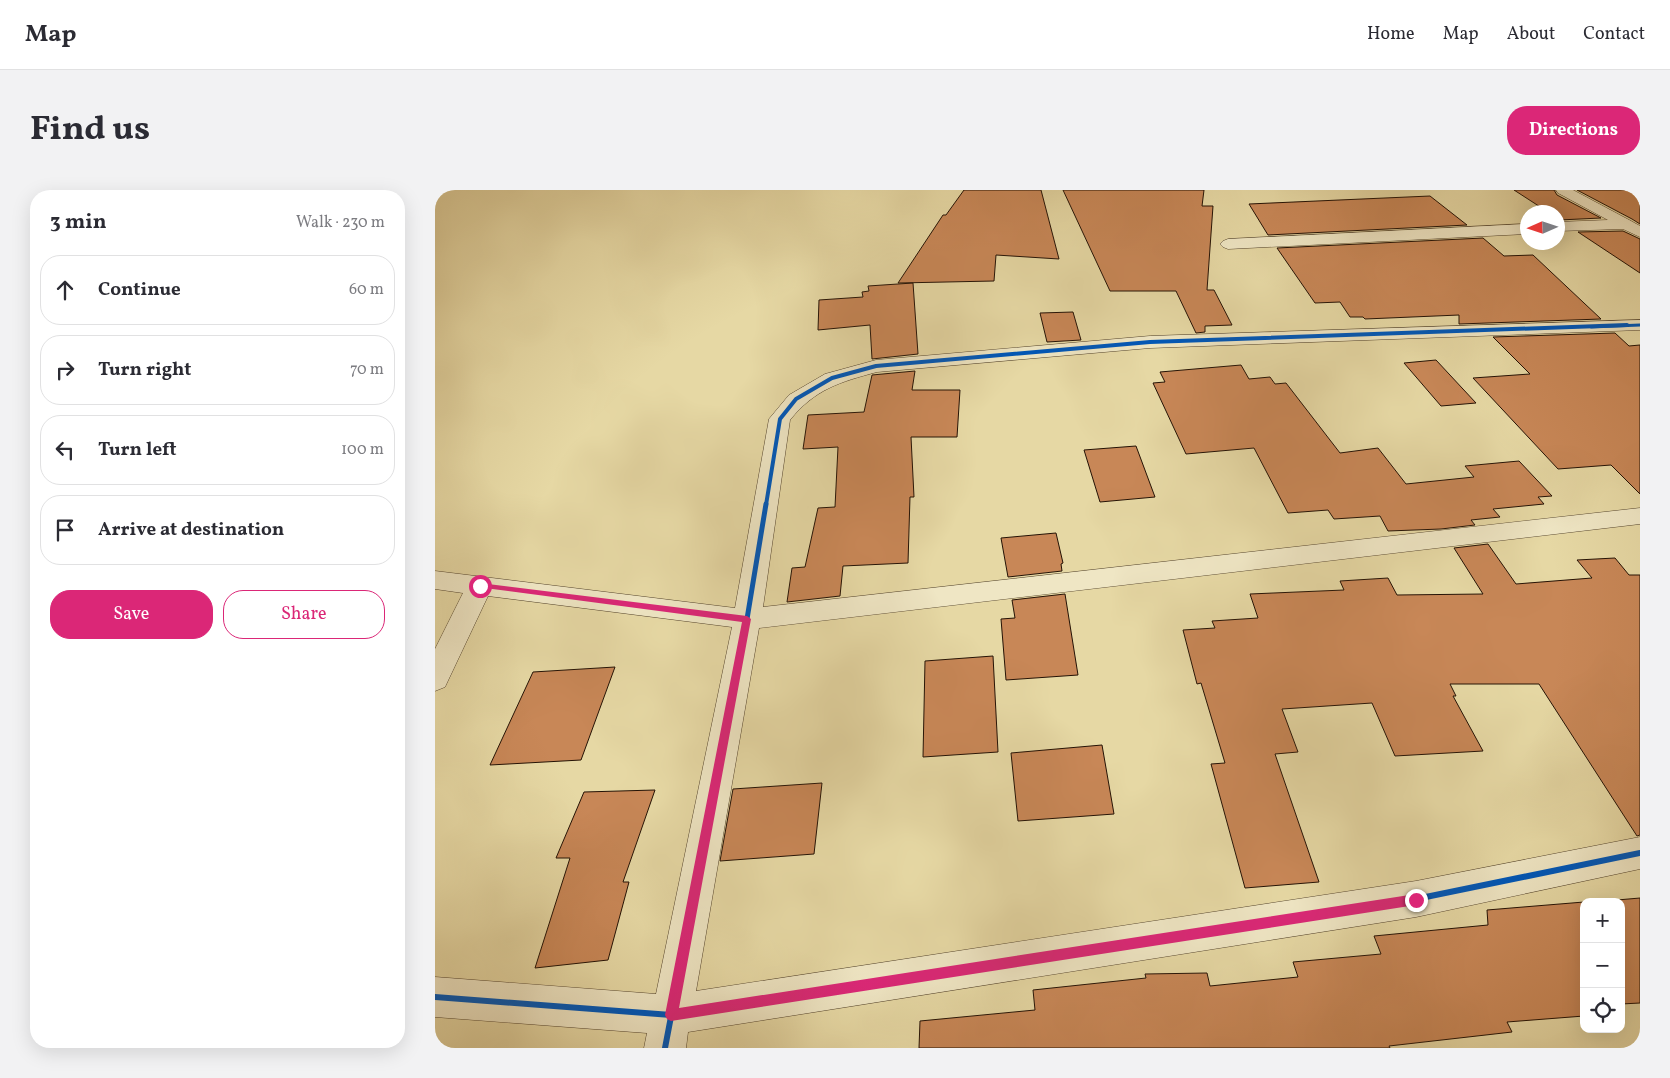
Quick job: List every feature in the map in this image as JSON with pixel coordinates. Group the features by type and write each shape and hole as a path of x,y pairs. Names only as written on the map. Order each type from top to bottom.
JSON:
{"street":[{"path":"1563,190 1640,232"},
{"path":"1565,227 1626,224"},
{"path":"1228,244 1520,229"},
{"path":"668,1032 747,619 780,419 796,399 833,378 876,366 1150,342 1640,325"},
{"path":"435,580 747,619 1640,516"},
{"path":"435,679 480,586"},
{"path":"435,997 668,1032 1416,900 1640,853"}],"building":[{"path":"964,190 1041,190 1059,259 996,255 994,281 898,283 943,215 946,215"},
{"path":"1063,190 1204,190 1202,206 1213,206 1207,290 1214,290 1232,325 1205,326 1205,332 1196,333 1176,291 1110,291"},
{"path":"1514,190 1554,190 1557,195 1601,218 1565,220 1565,205 1537,205"},
{"path":"1577,190 1640,190 1640,224 1632,219"},
{"path":"1430,196 1467,225 1268,235 1249,204"},
{"path":"1623,231 1640,239 1640,273 1578,232"},
{"path":"1483,238 1504,256 1533,255 1601,319 1459,324 1459,315 1365,319 1363,317 1350,317 1340,302 1315,303 1277,248"},
{"path":"913,283 918,354 872,359 870,325 818,330 819,300 863,297 862,292 869,291 868,286"},
{"path":"1073,312 1081,340 1047,342 1040,313"},
{"path":"1615,333 1629,346 1640,345 1640,494 1611,465 1558,469 1473,378 1530,374 1493,337"},
{"path":"1436,360 1476,403 1441,406 1404,363"},
{"path":"1241,365 1249,379 1270,377 1275,384 1286,383 1340,453 1378,448 1406,484 1474,477 1465,466 1519,461 1552,496 1538,497 1544,504 1493,509 1500,517 1471,520 1475,525 1441,529 1388,531 1380,516 1334,519 1328,510 1288,513 1254,448 1186,454 1153,383 1165,382 1160,372"},
{"path":"915,371 912,390 960,390 957,437 911,437 914,497 910,497 908,563 843,566 840,596 787,602 792,568 805,567 818,508 835,507 838,447 803,449 808,415 864,412 872,375"},
{"path":"1136,446 1155,497 1100,502 1084,450"},
{"path":"1056,533 1063,563 1061,564 1062,571 1008,577 1001,538"},
{"path":"1488,544 1516,584 1592,578 1577,560 1615,558 1629,575 1640,575 1640,835 1637,836 1539,684 1450,684 1456,696 1453,696 1483,751 1395,756 1372,703 1282,709 1298,752 1275,754 1319,882 1245,888 1211,764 1225,763 1201,683 1197,684 1183,630 1215,628 1212,621 1258,618 1250,594 1344,590 1340,581 1388,578 1397,595 1483,594 1454,548"},
{"path":"1065,594 1078,675 1006,680 1001,619 1015,618 1012,600"},
{"path":"993,656 998,752 923,757 925,661"},
{"path":"615,667 581,760 490,765 533,672"},
{"path":"1102,745 1114,814 1018,821 1011,753"},
{"path":"822,783 814,854 720,861 733,789"},
{"path":"655,790 623,882 629,882 608,960 535,968 570,858 556,858 584,792"},
{"path":"1640,898 1640,1003 1625,1004 1625,899"},
{"path":"1580,902 1580,1016 1507,1022 1512,1032 1389,1046 1390,1048 919,1048 920,1021 1035,1010 1033,990 1146,978 1145,974 1207,973 1210,986 1298,977 1293,962 1381,954 1374,936 1488,925 1487,910"}],"cycle path":[{"path":"665,1048 747,619 780,419 796,399 832,378 876,366 1150,342 1640,325"},
{"path":"435,997 671,1015 1416,899 1640,853"}],"route":[{"path":"480,586 747,619 671,1015 1416,900"}]}
